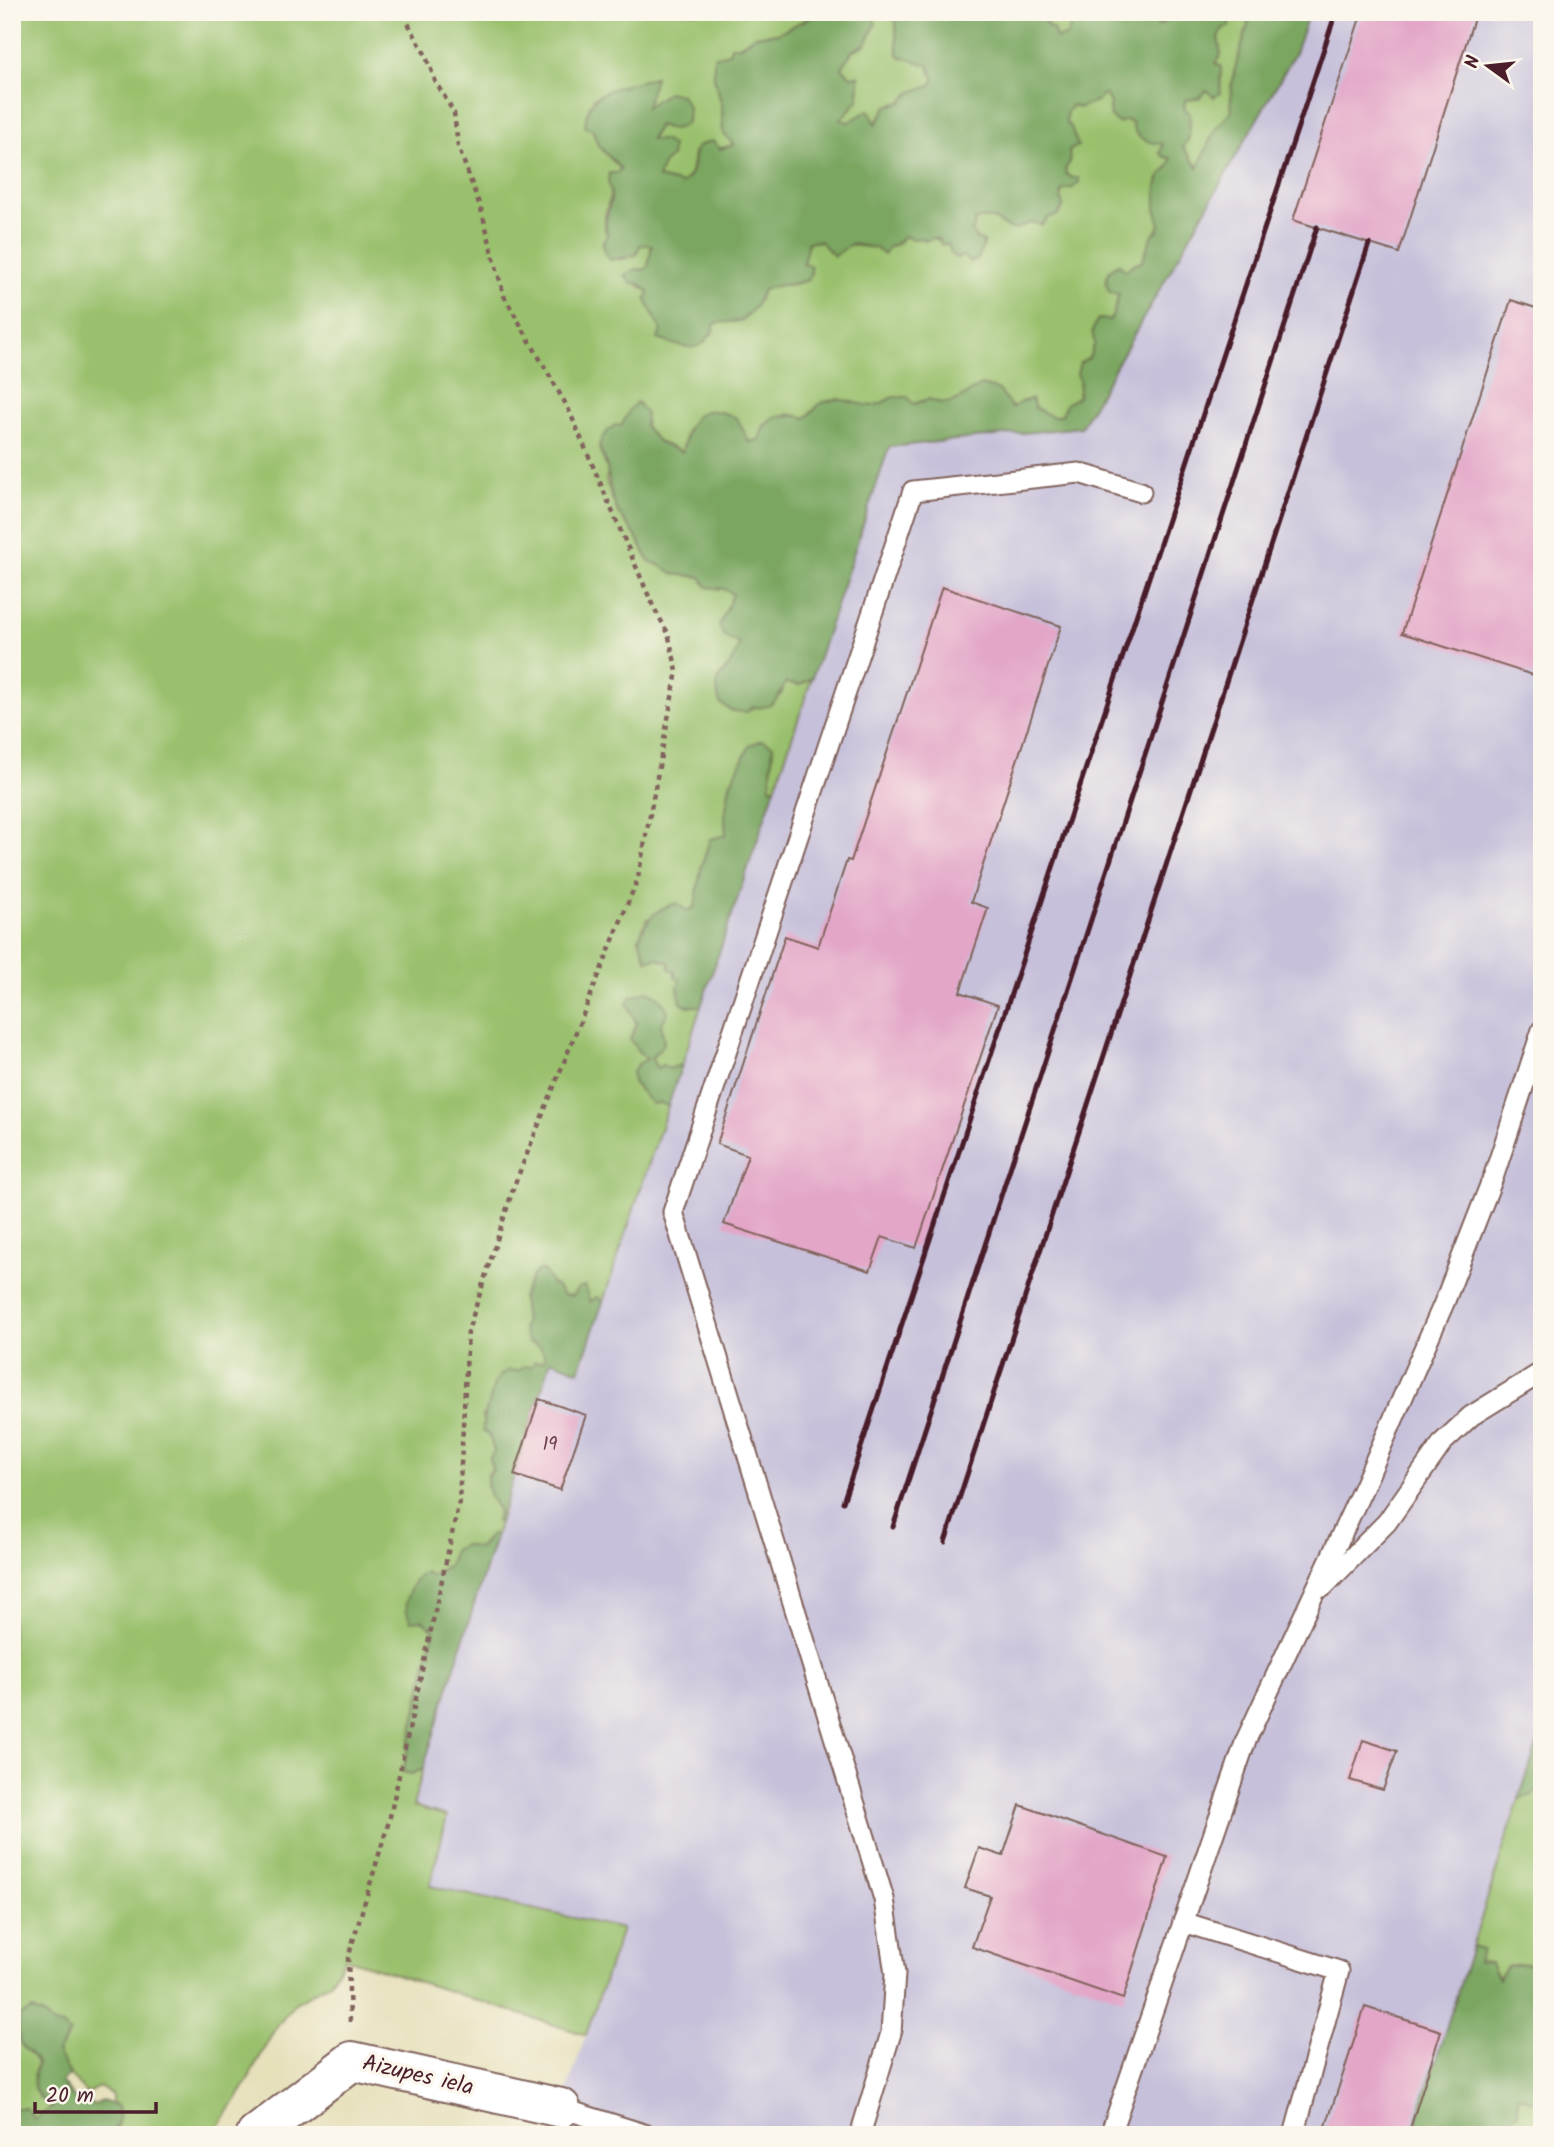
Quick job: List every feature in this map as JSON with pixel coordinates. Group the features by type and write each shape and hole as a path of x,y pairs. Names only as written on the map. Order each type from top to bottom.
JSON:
{"street":[{"name":"Aizupes iela","path":"256,2135 352,2061 561,2108"}],"lane":[{"path":"860,2135 891,2033 895,1974 884,1899 673,1212 913,491 1079,473 1141,492"},
{"path":"1110,2135 1246,1741 1364,1486 1444,1303 1494,1175 1542,1030"},
{"path":"1312,1597 1387,1521 1443,1442 1471,1416 1542,1372"},
{"path":"1184,1922 1339,1971 1294,2135"},
{"path":"561,2108 647,2135"}],"path":[{"path":"352,2061 348,1958 389,1821 460,1502 468,1331 514,1186 638,878 677,670 668,634 653,606 568,408 504,296 481,209 458,146 454,113 435,80 408,23 406,12"}],"shaded area":[{"path":"1309,12 1542,12 1542,1730 1412,2135 552,2135 622,1929 429,1886 447,1817 412,1806 551,1360 579,1371 889,447 1081,427 1295,53"}],"green space":[{"path":"12,12 822,12 778,33 754,36 729,53 714,77 722,105 723,133 735,145 694,153 691,174 682,184 658,178 663,164 671,157 650,141 659,125 645,107 654,77 610,90 594,98 587,114 598,145 621,169 616,173 605,216 605,230 620,260 636,255 640,245 652,244 648,267 625,275 649,292 646,300 661,330 712,334 715,323 755,307 762,290 774,284 795,285 808,242 888,247 904,236 933,238 963,256 977,253 983,246 984,242 976,239 972,231 975,220 995,220 1013,229 1032,223 1042,225 1049,217 1058,214 1062,207 1062,189 1072,188 1072,178 1066,174 1065,169 1072,136 1066,123 1067,112 1072,105 1080,108 1105,94 1123,118 1159,139 1169,150 1172,160 1161,175 1158,186 1160,223 1157,233 1141,263 1135,263 1125,271 1113,315 1093,348 1080,381 1078,397 1066,404 1062,415 1053,417 1034,408 1031,399 1012,408 999,390 981,385 962,397 944,403 929,399 913,404 893,397 870,406 838,399 821,403 806,418 789,414 764,425 759,440 748,442 687,429 682,452 657,440 645,426 621,427 599,448 608,472 606,481 618,513 634,533 649,561 674,574 701,577 707,587 724,589 733,594 740,644 731,664 718,678 753,707 781,695 785,682 800,685 812,678 775,788 770,787 773,746 738,770 730,784 725,815 726,835 699,889 695,907 647,919 639,938 647,960 658,958 670,963 680,980 687,1006 701,1006 682,1065 668,1069 657,1069 651,1058 664,1044 661,1025 637,1024 647,1059 633,1082 643,1093 668,1106 603,1302 597,1297 591,1303 578,1288 572,1296 562,1295 545,1272 522,1298 525,1320 544,1352 545,1360 526,1366 493,1386 490,1403 482,1417 493,1447 494,1462 487,1481 493,1503 499,1511 496,1521 499,1523 496,1534 489,1536 479,1548 465,1545 450,1564 432,1576 422,1620 434,1629 403,1771 411,1774 423,1769 413,1806 447,1816 430,1886 622,1929 586,2035 345,1958 329,1983 294,2004 273,2032 243,2089 213,2135 109,2135 117,2128 118,2106 112,2102 112,2095 99,2087 87,2094 69,2074 59,2058 53,2028 44,2015 23,2046 30,2051 37,2063 34,2089 52,2108 34,2119 14,2108 12,2104"},
{"path":"822,12 869,12 876,23 866,44 852,51 842,68 852,77 859,75 858,100 840,120 849,122 869,110 876,124 887,106 902,102 911,92 930,86 935,80 928,65 899,56 896,21 886,12 1050,12 1051,15 1044,20 1047,26 1053,29 1056,38 1067,36 1072,20 1069,12 1137,12 1127,23 1142,27 1151,13 1158,26 1165,22 1170,12 1227,12 1230,26 1222,29 1218,38 1221,55 1215,63 1221,67 1220,93 1214,97 1206,90 1199,98 1185,100 1184,108 1190,114 1189,138 1183,147 1198,168 1214,131 1232,111 1234,73 1251,12 1309,12 1295,53 1081,427 889,447 812,678 800,685 785,683 770,705 753,707 747,712 732,711 720,703 717,686 740,644 724,636 719,626 733,594 724,589 707,587 701,577 674,574 649,561 617,510 610,489 607,465 600,449 601,439 615,425 621,426 637,402 646,414 645,426 653,437 682,452 692,421 697,415 709,411 722,412 737,418 749,442 759,440 766,425 776,417 789,415 806,418 821,403 838,399 870,406 893,397 908,397 913,404 929,399 944,403 962,397 981,385 999,390 1012,408 1031,399 1035,408 1053,417 1062,415 1066,404 1078,397 1080,381 1077,374 1080,363 1089,358 1095,344 1094,325 1098,319 1110,320 1113,315 1119,294 1110,293 1107,276 1119,264 1125,271 1135,263 1141,263 1152,236 1158,231 1160,223 1156,207 1157,187 1171,161 1171,158 1160,153 1163,144 1143,139 1135,132 1132,122 1126,120 1118,123 1110,116 1110,103 1105,94 1080,108 1072,105 1067,112 1066,123 1071,127 1078,146 1069,150 1070,162 1065,169 1066,174 1072,178 1079,178 1079,183 1062,190 1063,207 1058,215 1049,217 1042,225 1032,223 1013,229 995,220 975,220 972,231 976,239 984,242 978,259 970,262 963,256 957,258 952,255 948,244 942,245 938,239 933,238 925,241 923,238 904,236 896,244 889,246 884,255 876,248 851,244 834,256 820,241 808,242 803,264 811,266 808,280 763,290 755,307 742,321 715,323 711,334 700,345 685,347 658,339 661,330 646,300 649,292 640,284 631,283 625,275 648,267 652,245 640,245 636,255 610,260 604,251 603,241 608,235 606,220 611,200 609,173 616,173 621,169 598,145 593,130 585,127 589,107 604,92 655,77 646,107 668,92 681,95 688,107 687,122 674,129 659,125 650,140 664,140 672,146 671,157 663,164 658,178 682,184 690,175 694,154 699,146 713,141 720,149 734,145 723,133 722,105 714,77 714,57 729,53 731,46 741,46 754,36 778,33"},
{"path":"869,12 886,12 896,21 899,56 928,65 935,80 930,86 911,92 902,102 887,106 875,124 839,121 858,100 859,75 852,77 842,68 852,51 866,44 876,23"},
{"path":"1050,12 1069,12 1072,20 1067,36 1055,38 1044,20 1051,16"},
{"path":"1137,12 1170,12 1157,26 1126,23"},
{"path":"1227,12 1251,12 1232,84 1232,111 1214,131 1198,168 1183,147 1189,138 1190,114 1184,108 1185,100 1199,98 1206,90 1220,93 1221,67 1215,63 1221,55 1218,38 1222,29 1230,26"},
{"path":"762,740 773,745 770,787 775,788 701,1006 687,1006 681,1003 678,989 680,980 675,977 675,972 669,969 670,963 658,958 647,960 639,938 649,920 663,908 677,903 687,911 695,907 701,868 710,839 726,835 725,815 730,784 750,745"},
{"path":"646,991 660,998 668,1012 661,1025 664,1044 651,1058 657,1068 663,1065 669,1069 682,1065 668,1106 661,1103 652,1104 633,1082 632,1073 638,1064 647,1059 630,1039 637,1024 627,1003 631,997"},
{"path":"539,1270 545,1272 552,1285 563,1295 572,1296 578,1288 585,1286 590,1302 597,1297 603,1302 579,1371 551,1360 499,1523 496,1521 499,1510 491,1498 487,1476 493,1470 489,1459 494,1451 489,1434 483,1431 483,1419 494,1384 499,1377 508,1370 517,1371 532,1366 535,1361 545,1360 542,1350 528,1342 523,1329 525,1320 522,1298 532,1276"},
{"path":"496,1534 423,1769 411,1774 403,1772 434,1630 422,1620 411,1621 407,1608 408,1594 419,1576 425,1572 432,1576 450,1564 453,1550 465,1545 479,1548 489,1536"},
{"path":"1542,1730 1542,1783 1532,1795 1519,1799"},
{"path":"1542,1783 1540,1934 1533,1945 1531,1963 1507,1966 1498,1979 1478,1963 1483,1950 1472,1947 1519,1799 1532,1795"},
{"path":"1542,1918 1542,2091 1538,2092 1533,2101 1518,2096 1518,2113 1509,2119 1500,2119 1497,2126 1506,2135 1412,2135 1472,1947 1483,1950 1478,1962 1491,1963 1499,1979 1507,1966 1531,1963 1533,1945 1540,1934"},
{"path":"32,2010 44,2015 53,2024 63,2026 70,2033 57,2053 70,2074 61,2082 74,2098 94,2105 102,2101 118,2106 118,2122 109,2135 12,2135 12,2104 14,2108 27,2108 34,2119 52,2108 40,2098 35,2089 37,2063 19,2039 19,2016"},
{"path":"1542,2091 1542,2135 1506,2135 1497,2127 1518,2096"}],"building":[{"path":"1362,12 1476,12 1399,253 1293,220"},
{"path":"1511,300 1542,310 1542,678 1402,633"},
{"path":"942,587 1061,626 971,902 988,908 960,992 998,1005 916,1248 882,1237 870,1271 724,1224 748,1155 717,1144 785,936 818,947 847,860 851,861"},
{"path":"539,1399 586,1415 560,1490 514,1475"},
{"path":"1363,1740 1397,1751 1383,1790 1350,1780"},
{"path":"1020,1805 1167,1857 1123,1999 972,1947 990,1896 965,1888 979,1848 1003,1856"},
{"path":"1365,2007 1441,2031 1408,2135 1323,2135"}],"railway":[{"path":"843,1502 1336,12"},
{"path":"893,1527 1317,227"},
{"path":"945,1542 1369,244"}]}
